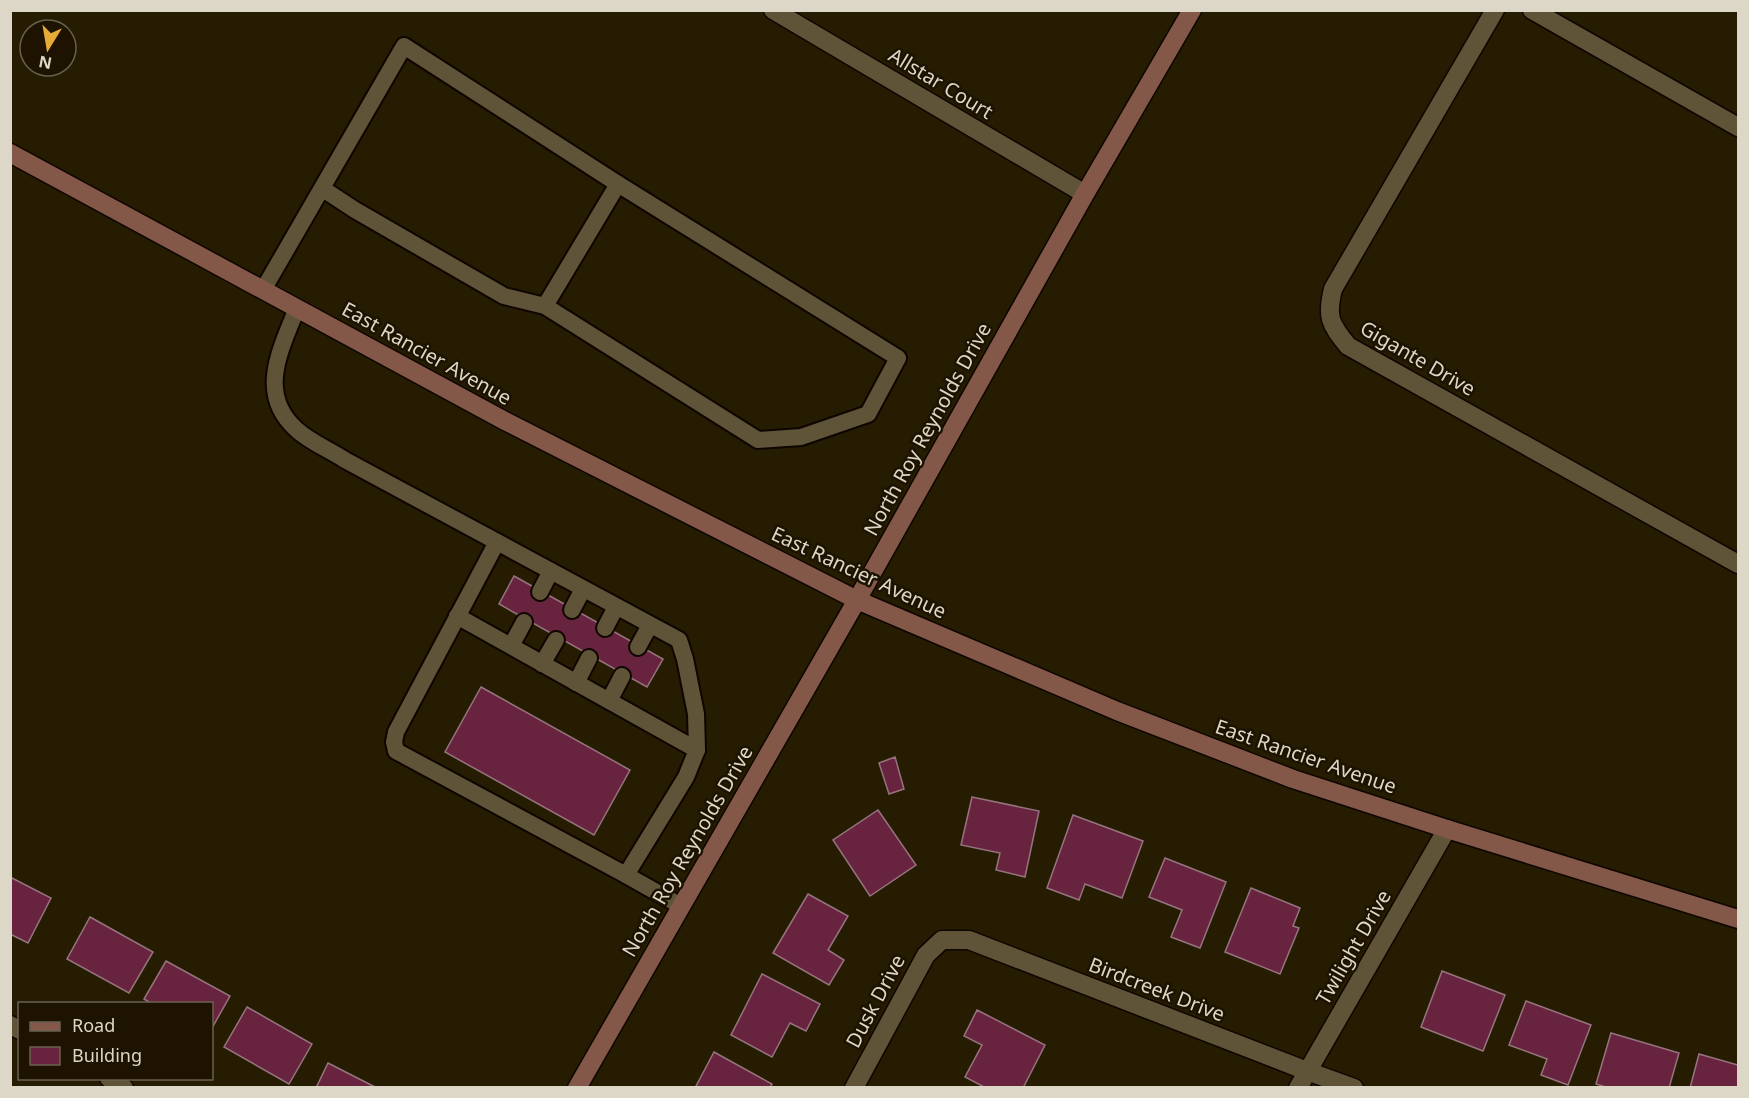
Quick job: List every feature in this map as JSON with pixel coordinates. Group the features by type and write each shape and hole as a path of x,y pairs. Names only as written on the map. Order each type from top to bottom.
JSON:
{"main road":[{"name":"North Roy Reynolds Drive","path":"577,1088 1192,10"},
{"name":"East Rancier Avenue","path":"10,153 507,422 857,600 1117,711 1293,779 1738,919"}],"street":[{"name":"Allstar Court","path":"773,10 1085,194"},
{"name":"Gigante Drive","path":"1495,10 1333,289 1328,308 1335,330 1348,346 1738,564"},
{"path":"1532,10 1738,127"},
{"name":"Twilight Drive","path":"1298,1088 1447,829"},
{"name":"Birdcreek Drive","path":"942,940 969,940 1354,1088"},
{"name":"Dusk Drive","path":"854,1088 926,955 942,940"},
{"path":"111,1080 124,1088"}],"lane":[{"path":"263,290 404,46 618,184 898,358 868,414 801,437 758,440 545,306 504,296 323,189"},
{"path":"545,306 618,184"},
{"path":"297,308 277,361 273,384 280,408 297,429 345,460 679,640 696,714 697,750 686,777 626,875"},
{"path":"497,542 396,732 394,742 396,751 681,906"},
{"path":"540,592 551,571"},
{"path":"572,610 584,589"},
{"path":"605,628 616,607"},
{"path":"457,616 697,750"},
{"path":"511,646 524,622"},
{"path":"638,647 650,625"},
{"path":"542,664 556,640"},
{"path":"576,683 589,658"},
{"path":"609,701 622,676"}],"building":[{"path":"514,576 663,659 647,687 499,604"},
{"path":"481,687 630,770 594,835 445,752"},
{"path":"895,757 904,789 889,794 879,763"},
{"path":"972,797 1039,811 1025,877 996,870 1000,853 961,845"},
{"path":"878,810 916,865 870,896 833,840"},
{"path":"1073,815 1143,841 1122,898 1085,884 1079,900 1047,888"},
{"path":"1165,858 1226,882 1200,948 1171,937 1182,910 1149,897"},
{"path":"10,877 51,898 28,943 10,934"},
{"path":"1251,888 1300,908 1293,926 1299,928 1280,974 1225,952"},
{"path":"808,894 848,916 828,950 844,960 829,985 773,953"},
{"path":"90,917 153,952 129,993 67,959"},
{"path":"166,961 230,996 213,1026 213,1002 149,1002 144,999"},
{"path":"1442,971 1505,995 1483,1051 1421,1027"},
{"path":"762,974 820,1004 806,1031 790,1023 772,1057 731,1035"},
{"path":"1526,1001 1591,1025 1568,1085 1541,1075 1547,1059 1509,1045"},
{"path":"247,1007 312,1044 289,1084 224,1047"},
{"path":"977,1010 1045,1045 1023,1088 986,1088 965,1077 982,1045 964,1036"},
{"path":"1611,1033 1679,1053 1669,1088 1609,1088 1596,1084"},
{"path":"714,1052 772,1084 770,1088 695,1088"},
{"path":"1699,1054 1738,1065 1738,1088 1690,1088"},
{"path":"328,1063 377,1088 316,1088"}]}
